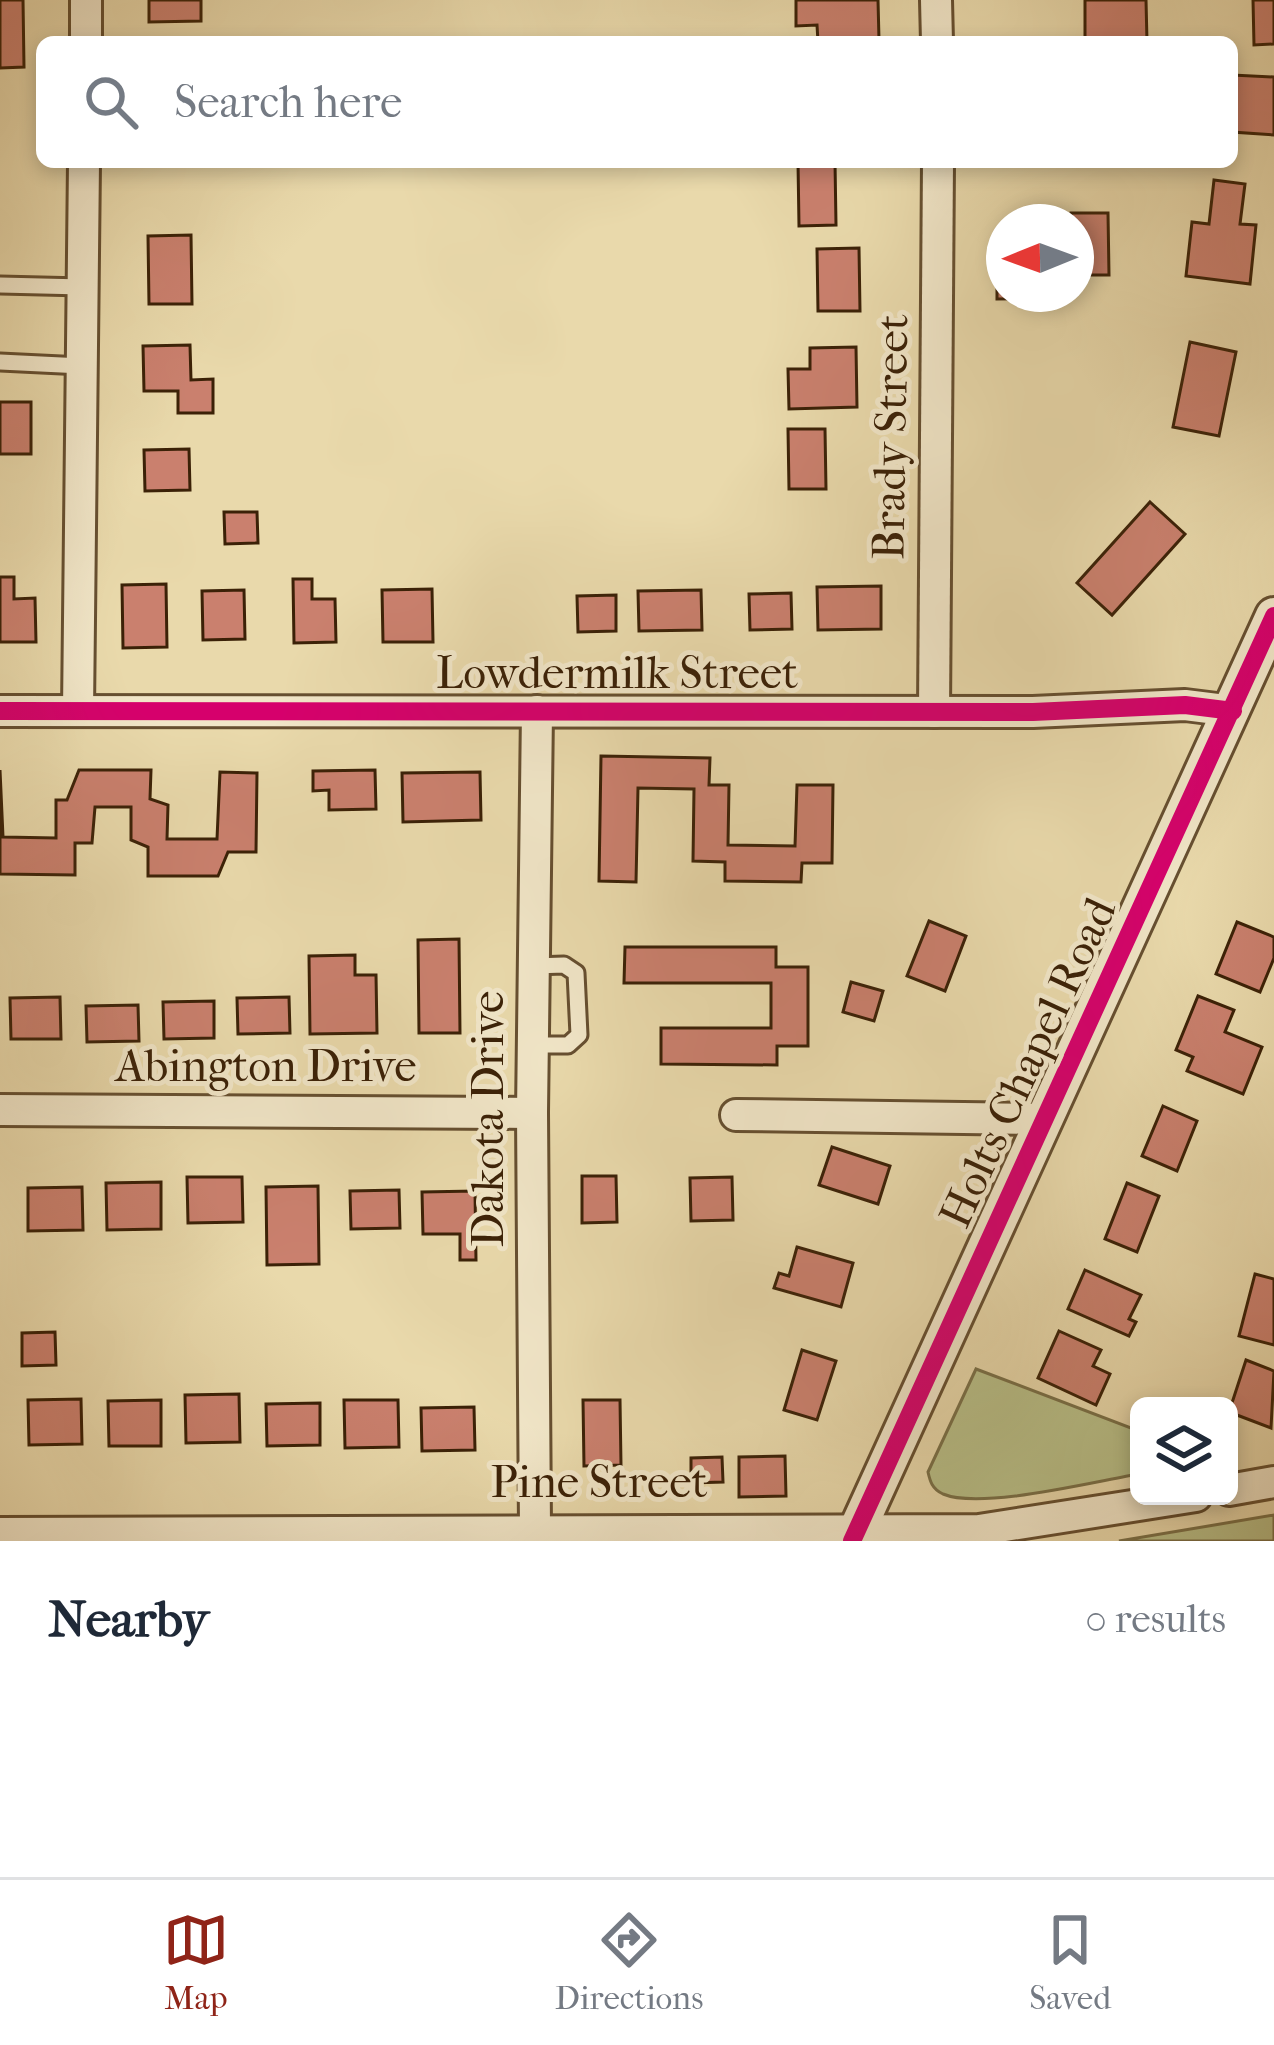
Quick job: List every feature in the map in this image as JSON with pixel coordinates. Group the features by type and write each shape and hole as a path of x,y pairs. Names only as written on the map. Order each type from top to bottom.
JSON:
{"street":[{"path":"86,0 86,36"},
{"path":"936,0 937,36"},
{"path":"78,711 84,168"},
{"name":"Brady Street","path":"934,712 938,168"},
{"name":"Holts Chapel Road","path":"855,1534 1274,616"},
{"name":"Lowdermilk Street","path":"0,711 934,712 1185,705 1233,712"},
{"name":"Dakota Drive","path":"535,1527 532,1113 537,712"},
{"name":"Abington Drive","path":"0,1110 532,1113"},
{"path":"736,1115 1046,1119"},
{"path":"1238,1488 1274,1482"},
{"name":"Pine Street","path":"0,1533 535,1527 855,1534 979,1530 1139,1505"}],"lane":[{"path":"0,285 83,287"},
{"path":"0,362 82,366"},
{"path":"533,966 564,965 576,973 579,1035 568,1046 533,1045"}],"green space":[{"path":"976,1369 1130,1428 1130,1476 984,1499 943,1494 928,1472"},
{"path":"1274,1515 1274,1541 1119,1541"}],"building":[{"path":"0,0 23,0 24,67 0,68"},
{"path":"149,0 201,0 201,21 149,22"},
{"path":"796,0 878,0 879,36 818,36 817,25 796,26"},
{"path":"1085,0 1146,0 1147,36 1085,36"},
{"path":"1253,0 1274,0 1274,44 1254,45"},
{"path":"1238,75 1274,77 1274,135 1238,132"},
{"path":"798,168 835,168 836,225 799,226"},
{"path":"1214,180 1245,184 1240,224 1256,225 1250,284 1186,276 1192,222 1209,224"},
{"path":"1094,213 1108,213 1109,275 1094,275"},
{"path":"191,235 192,304 149,304 148,236"},
{"path":"859,248 860,311 818,311 817,249"},
{"path":"1190,342 1236,352 1219,436 1173,427"},
{"path":"190,345 191,380 213,379 213,413 178,413 178,391 144,391 143,346"},
{"path":"856,347 857,407 789,409 788,369 810,369 810,348"},
{"path":"0,402 31,402 31,454 0,454"},
{"path":"788,429 825,429 826,489 789,489"},
{"path":"189,449 190,490 145,491 144,450"},
{"path":"1150,502 1185,534 1112,615 1077,583"},
{"path":"224,512 257,512 258,543 225,544"},
{"path":"0,577 14,577 14,599 35,598 36,642 0,642"},
{"path":"293,579 312,579 312,599 335,599 336,642 294,643"},
{"path":"166,584 167,647 123,648 122,585"},
{"path":"881,586 881,629 818,630 817,587"},
{"path":"432,589 433,642 383,642 382,590"},
{"path":"244,590 245,639 203,640 202,591"},
{"path":"701,590 702,630 639,631 638,591"},
{"path":"791,593 792,629 750,630 749,594"},
{"path":"616,595 616,631 578,632 577,596"},
{"path":"601,756 710,758 709,785 729,785 728,845 795,846 797,785 833,785 832,863 802,863 801,882 725,881 725,862 693,861 694,789 638,788 636,882 599,881"},
{"path":"0,770 3,837 56,838 56,800 67,800 79,770 151,770 150,799 168,805 167,839 217,839 220,772 257,773 256,852 228,852 218,876 148,876 148,847 131,840 131,807 95,807 92,843 75,843 75,875 0,874"},
{"path":"375,770 376,809 329,810 329,790 313,791 313,771"},
{"path":"480,772 481,820 403,822 402,773"},
{"path":"929,921 966,936 945,991 907,976"},
{"path":"1237,922 1274,937 1274,958 1260,992 1216,974"},
{"path":"459,939 460,1033 419,1033 418,940"},
{"path":"625,947 776,947 776,967 808,967 808,1046 777,1046 777,1065 661,1064 661,1028 771,1028 771,983 624,983"},
{"path":"355,955 355,975 376,975 377,1033 310,1034 309,956"},
{"path":"851,982 883,991 874,1021 843,1012"},
{"path":"1198,996 1234,1010 1225,1032 1262,1047 1243,1094 1187,1071 1193,1057 1176,1050"},
{"path":"60,997 61,1039 11,1039 10,998"},
{"path":"289,997 290,1033 238,1034 237,998"},
{"path":"214,1001 214,1038 164,1039 163,1002"},
{"path":"138,1005 139,1041 87,1042 86,1006"},
{"path":"1163,1106 1197,1121 1177,1171 1142,1156"},
{"path":"832,1147 890,1166 878,1204 819,1185"},
{"path":"582,1176 616,1176 617,1222 582,1223"},
{"path":"187,1177 242,1177 243,1222 188,1223"},
{"path":"732,1177 733,1220 691,1221 690,1178"},
{"path":"161,1182 161,1229 107,1230 106,1183"},
{"path":"1127,1183 1159,1196 1137,1252 1105,1239"},
{"path":"318,1186 319,1264 267,1265 266,1187"},
{"path":"82,1187 83,1230 28,1231 28,1188"},
{"path":"399,1190 400,1228 351,1229 350,1191"},
{"path":"475,1191 476,1260 460,1260 460,1234 423,1234 422,1192"},
{"path":"797,1247 853,1263 841,1307 774,1288 779,1273 789,1276"},
{"path":"1085,1270 1141,1295 1129,1319 1136,1322 1129,1336 1068,1309"},
{"path":"1255,1274 1274,1279 1274,1345 1239,1336"},
{"path":"1059,1331 1101,1350 1093,1366 1110,1374 1096,1405 1038,1378"},
{"path":"55,1332 56,1365 22,1366 22,1333"},
{"path":"802,1350 836,1361 817,1420 784,1410"},
{"path":"1246,1360 1274,1371 1271,1428 1238,1415 1238,1397 1234,1397"},
{"path":"239,1394 240,1442 186,1443 185,1395"},
{"path":"81,1399 82,1444 29,1445 28,1400"},
{"path":"161,1400 161,1446 109,1446 108,1401"},
{"path":"344,1400 398,1400 399,1447 345,1448"},
{"path":"583,1400 620,1400 621,1465 584,1466"},
{"path":"320,1403 320,1445 267,1446 266,1404"},
{"path":"474,1407 475,1450 422,1451 421,1408"},
{"path":"785,1456 786,1496 739,1497 739,1457"},
{"path":"722,1457 723,1482 691,1483 691,1458"}],"cycle path":[{"path":"852,1541 1274,616"},
{"path":"0,711 1033,712 1185,705 1233,711"}]}
